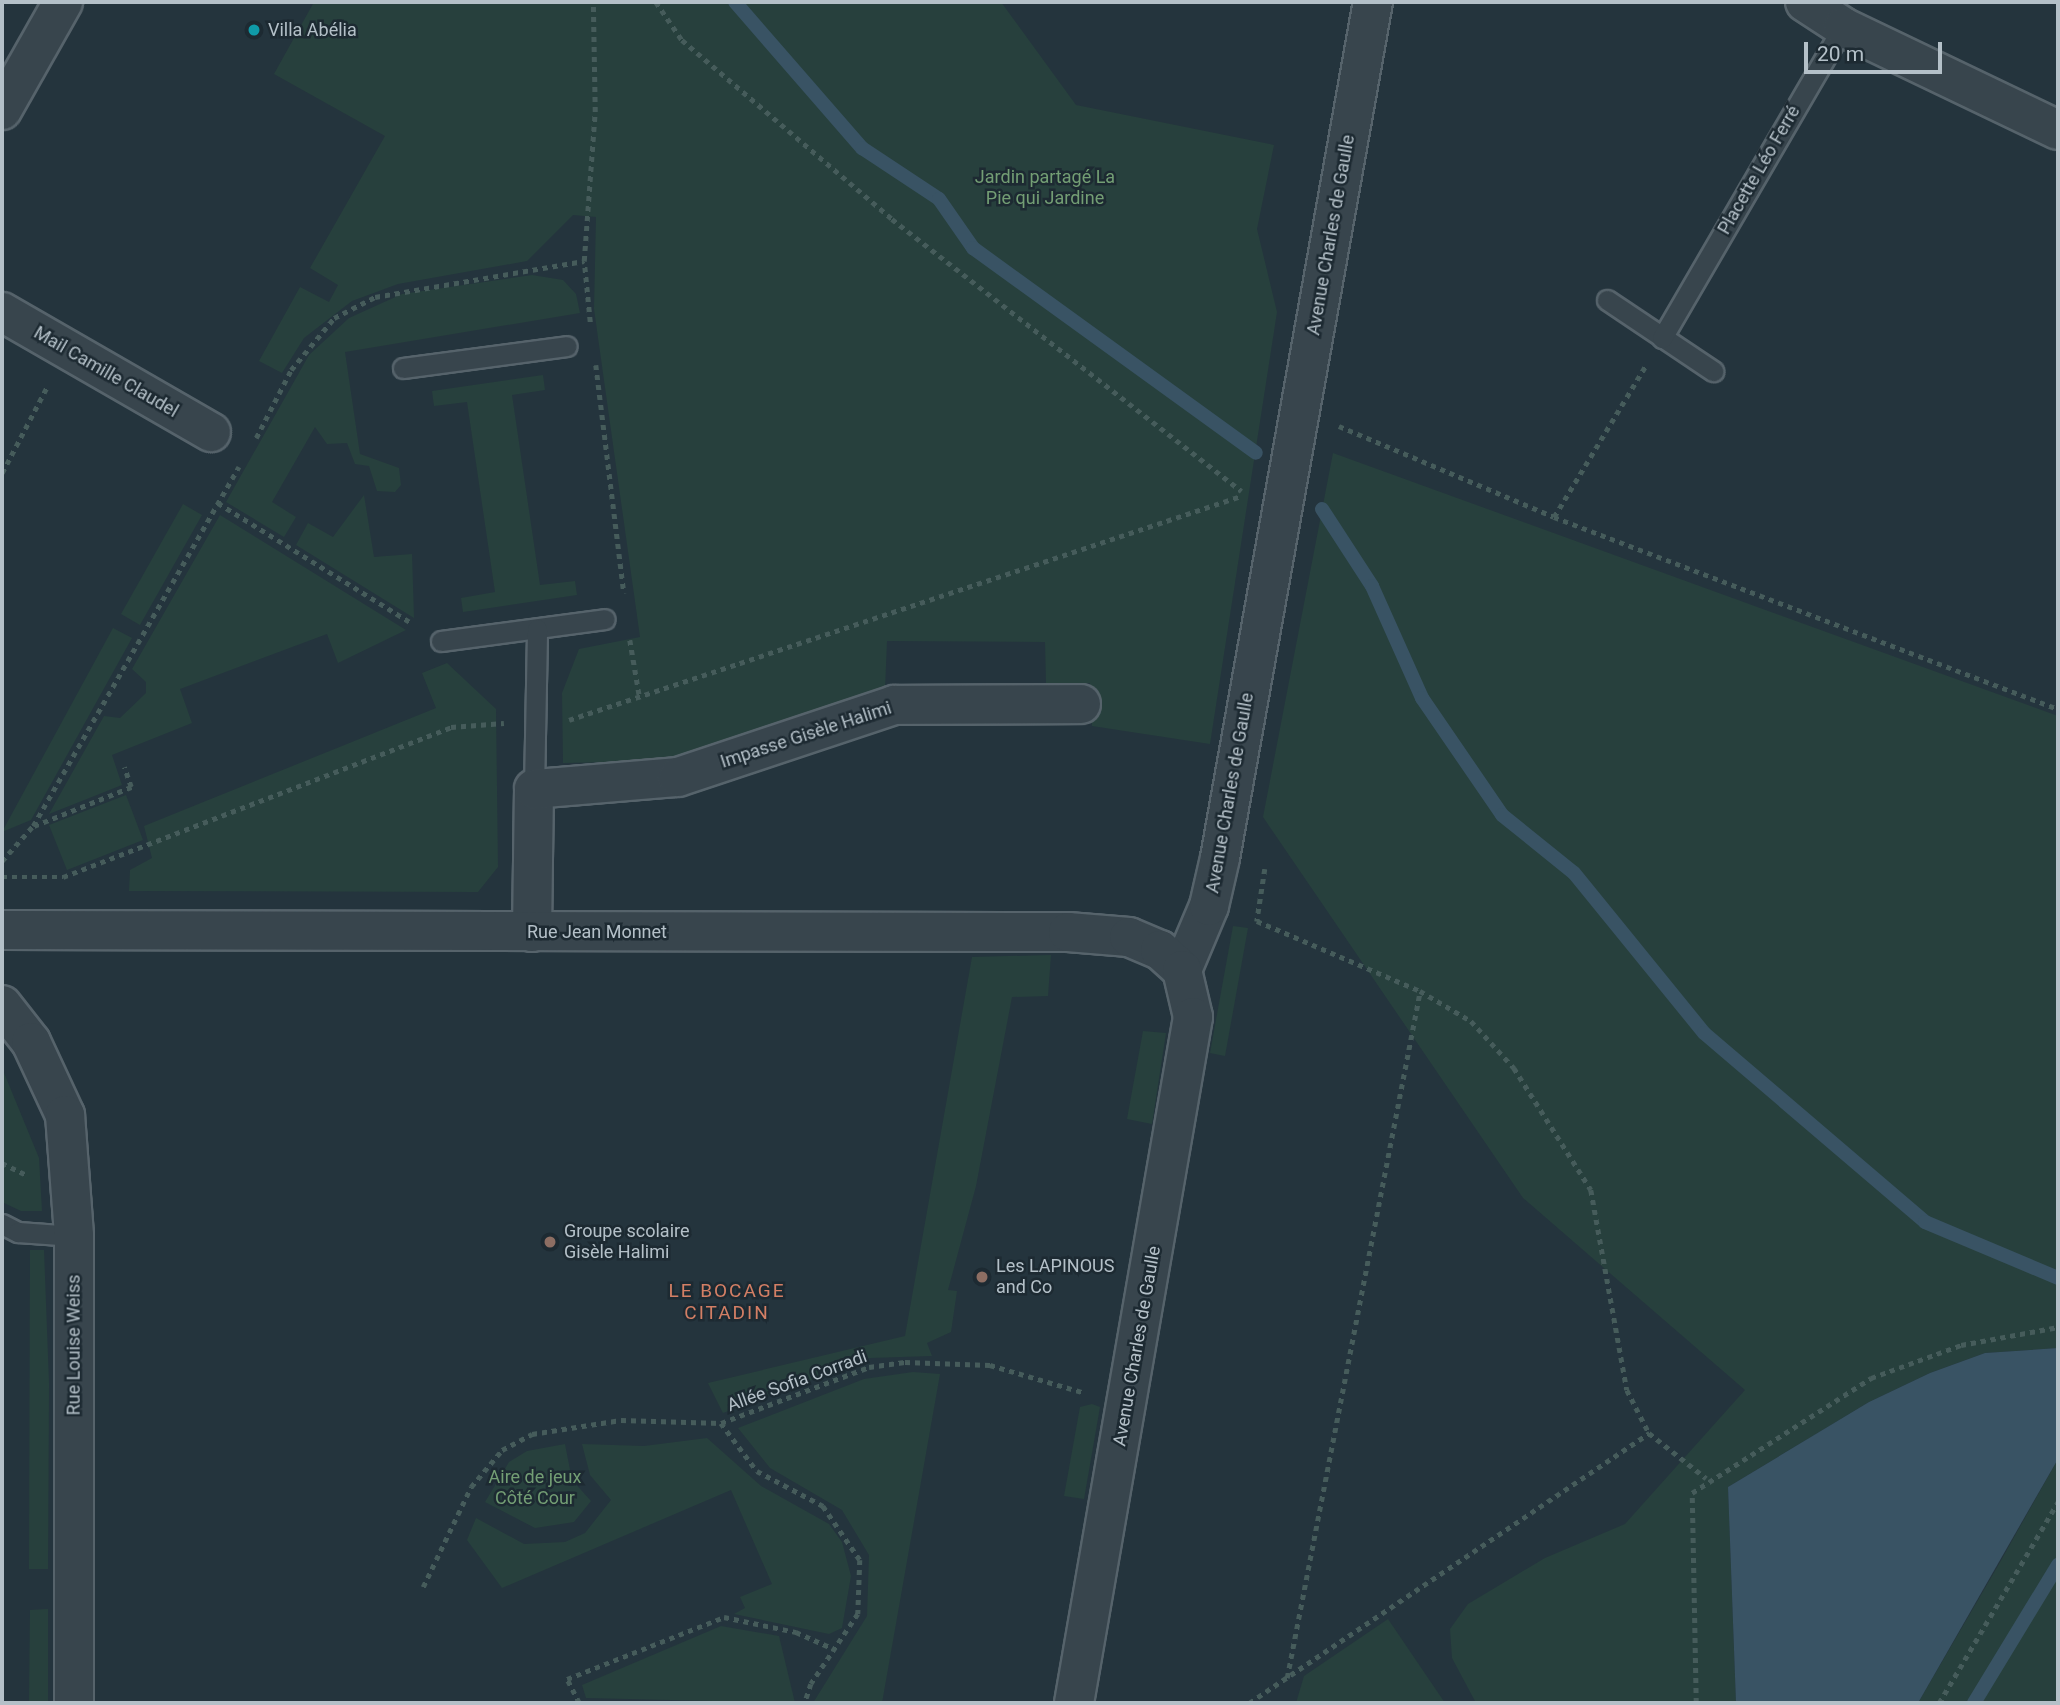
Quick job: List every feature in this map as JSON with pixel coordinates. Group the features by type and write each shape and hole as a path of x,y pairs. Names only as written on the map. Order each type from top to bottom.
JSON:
{"street":[{"path":"2,110 63,2"},
{"name":"Avenue Charles de Gaulle","path":"1074,1703 1192,1029 1182,970 1209,906 1220,858 1373,2"},
{"path":"1805,2 1849,14 2058,130"},
{"name":"Mail Camille Claudel","path":"2,312 211,432"},
{"name":"Impasse Gisèle Halimi","path":"534,789 678,777 894,705 1081,704"},
{"path":"532,932 534,789"},
{"name":"Rue Jean Monnet","path":"2,930 1103,933 1160,950 1182,970"},
{"name":"Rue Louise Weiss","path":"2,1005 31,1042 65,1115 74,1236 74,1703"}],"lane":[{"name":"Placette Léo Ferré","path":"1662,338 1849,14"},
{"path":"1607,300 1713,371"},
{"path":"403,368 568,346"},
{"path":"441,642 605,619"},
{"path":"534,789 537,629"},
{"path":"2,1224 18,1232 74,1236"}],"path":[{"path":"2,877 63,877 451,727 589,716 1246,494 892,219 682,40 656,2"},
{"path":"253,442 291,370 334,318 375,297 584,261"},
{"path":"1554,517 1662,338"},
{"path":"2,474 67,349"},
{"path":"1328,421 1554,517 2058,709"},
{"path":"2,861 33,826 247,454"},
{"path":"218,503 411,624 424,622"},
{"path":"33,826 131,787 124,767"},
{"path":"1266,865 1257,921 1420,991 1471,1021 1514,1068 1591,1190 1627,1390 1649,1433 1706,1478"},
{"path":"1287,1678 1420,991"},
{"path":"1696,1703 1689,1523 1692,1493 1706,1478 1871,1378 1961,1345 2058,1326"},
{"name":"Allée Sofia Corradi","path":"423,1587 471,1487 512,1445 532,1434 621,1420 721,1423 869,1367 905,1362 990,1365 1066,1393 1129,1390"},
{"name":"Allée Sofia Corradi","path":"721,1423 757,1471 823,1506 849,1535 860,1560 858,1614 834,1649 805,1703"},
{"path":"1249,1703 1649,1433"},
{"path":"1938,1703 2058,1502"},
{"path":"579,1703 567,1679 724,1617 796,1632 834,1649"}],"green space":[{"name":"Jardin partagé La Pie qui Jardine","path":"314,2 1001,2 1076,105 1274,145 1257,229 1277,312 1210,744 1092,726 1090,683 1046,683 1045,642 887,641 885,690 673,761 563,763 562,693 579,649 640,637 594,309 596,217 573,215 527,261 398,284 352,301 304,338 282,373 259,361 300,287 329,302 338,285 310,268 385,136 274,74"},
{"path":"532,275 563,280 576,294 580,313 345,352 360,454 399,468 401,485 395,492 377,491 369,466 355,464 347,443 327,444 315,427 272,502 296,517 284,537 226,502 309,355 349,318 402,294"},
{"path":"543,375 545,390 512,395 540,585 575,581 577,595 463,612 461,598 495,592 467,402 434,406 432,391"},
{"path":"1333,453 2058,716 2058,1348 1985,1353 1930,1373 1869,1402 1728,1487 1736,1703 1476,1703 1452,1658 1450,1629 1468,1604 1545,1558 1625,1524 1745,1390 1523,1198 1263,817"},
{"path":"364,495 374,557 412,554 414,618 296,545 308,523 333,537"},
{"path":"183,504 202,515 140,625 121,614"},
{"path":"220,515 406,630 338,663 327,634 180,689 192,723 112,755 122,785 49,814 104,716 120,718 146,693 146,682 132,669"},
{"path":"113,628 132,638 31,820 2,832"},
{"path":"447,663 496,709 498,867 478,892 129,891 130,870 152,858 144,826 436,708 422,673"},
{"path":"126,795 143,840 67,870 49,825"},
{"path":"1233,926 1248,928 1225,1056 1210,1053"},
{"path":"1051,955 1048,996 1012,997 976,1186 948,1290 957,1291 951,1332 927,1343 932,1356 870,1358 723,1413 708,1383 905,1336 972,957"},
{"path":"1143,1031 1166,1033 1152,1124 1127,1119"},
{"path":"2,1068 39,1158 42,1211 21,1211 2,1202"},
{"path":"30,1250 44,1250 49,1383 48,1569 29,1569"},
{"path":"913,1372 940,1374 882,1703 813,1703 867,1616 869,1555 842,1510 770,1468 738,1428 864,1379"},
{"path":"1092,1404 1100,1407 1084,1499 1064,1496 1080,1407"},
{"path":"707,1438 761,1486 829,1524 842,1542 851,1576 842,1628 829,1634 734,1614 745,1608 740,1597 772,1584 731,1490 502,1588 467,1540 476,1518 524,1544 565,1542 585,1533 611,1500 590,1475 582,1444 644,1446"},
{"name":"Aire de jeux Côté Cour","path":"565,1444 572,1480 591,1501 574,1522 535,1528 485,1502 509,1462 527,1451"},
{"path":"2058,1459 2058,1703 1918,1703 1999,1564"},
{"path":"48,1609 48,1703 29,1703 30,1610"},
{"path":"1388,1619 1445,1703 1296,1703 1304,1676"},
{"path":"721,1626 779,1636 795,1703 586,1698 582,1685"}],"water":[{"path":"2058,1348 2058,1459 1918,1703 1736,1703 1728,1487 1869,1402 1930,1373 1985,1353"}],"waterway":[{"path":"735,2 862,148 939,199 973,248 1256,453"},
{"path":"1322,509 1372,586 1422,698 1502,815 1574,873 1704,1033 1925,1222 2058,1278"},
{"path":"1974,1703 2058,1565"}],"place":[{"name":"Villa Abélia","path":"254,30"},
{"name":"Groupe scolaire Gisèle Halimi","path":"550,1242"},
{"name":"Les LAPINOUS and Co","path":"982,1277"}],"district":[{"name":"LE BOCAGE CITADIN","path":"727,1302"}]}
